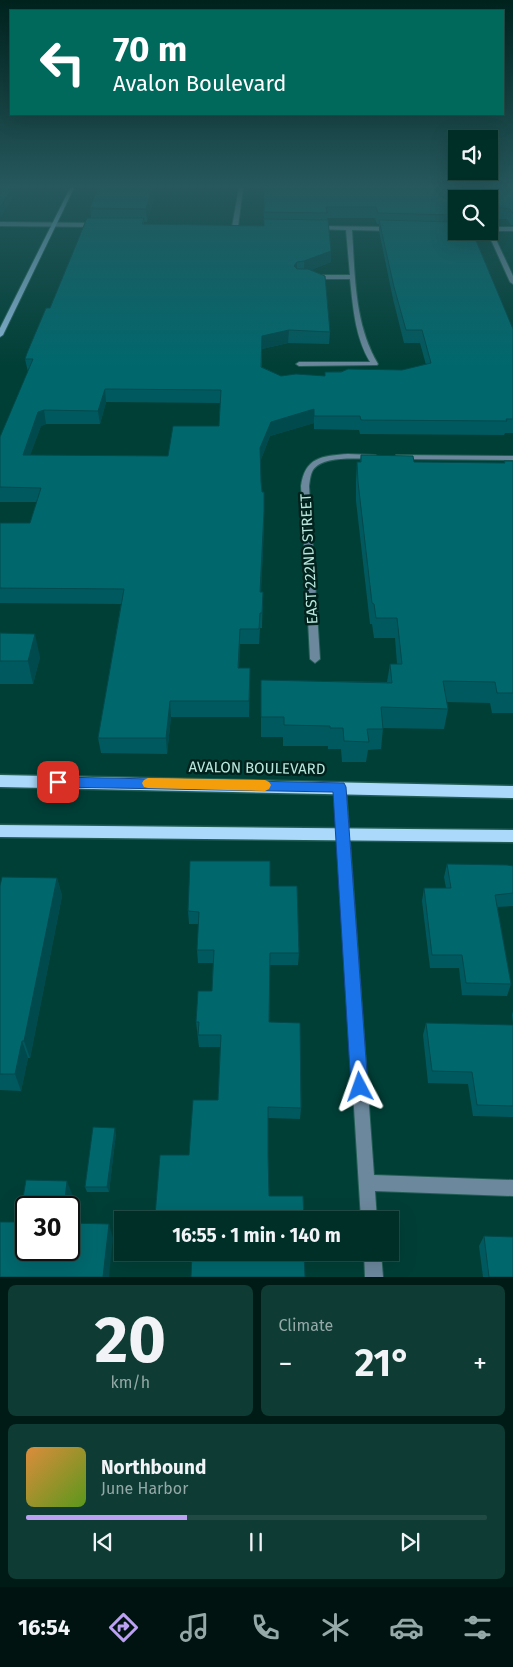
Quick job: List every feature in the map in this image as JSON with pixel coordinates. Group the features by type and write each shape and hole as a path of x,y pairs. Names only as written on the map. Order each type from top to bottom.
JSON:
{"main road":[{"path":"0,336 43,248"},
{"name":"AVALON BOULEVARD","path":"0,781 513,792"},
{"path":"0,831 513,836"}],"street":[{"path":"299,364 375,364 369,356 363,340 351,248"},
{"path":"497,248 513,282"},
{"path":"307,277 354,277"},
{"name":"EAST 222ND STREET","path":"315,659 306,486 307,471 316,462 328,459 384,457"},
{"path":"394,457 513,458"},
{"path":"340,787 369,1211"},
{"path":"366,1183 513,1188"},
{"path":"373,1261 374,1277"}],"building":[{"path":"75,248 331,248 331,251 297,262 294,266 297,269 308,269 325,276 330,332 289,330 262,336 261,367 281,376 296,374 325,376 325,372 341,372 348,369 402,370 431,363 422,330 406,330 385,248 479,248 513,329 513,419 506,419 507,421 361,420 360,416 314,416 314,409 271,422 260,448 261,482 262,492 264,492 260,592 263,592 262,613 260,613 259,629 240,629 238,668 250,668 249,701 170,701 166,738 98,738 124,589 0,588 0,523 30,523 41,488 0,487 0,437 33,359 25,359 46,308 50,308","holes":["105,389 221,390 219,426 173,426 168,456 23,455 38,412 44,410 98,411"]},
{"path":"361,455 413,456 414,462 505,463 504,461 513,461 513,693 497,693 495,682 443,681 448,709 381,707 383,729 367,729 369,742 344,741 343,728 284,725 284,717 261,717 261,680 392,683 390,664 402,664 397,618 376,618 374,604 372,603 358,482 357,462 361,462"},
{"path":"0,633 35,634 28,661 0,661"},
{"path":"190,861 270,861 270,886 297,886 299,953 270,953 269,1022 300,1023 301,1108 268,1107 268,1156 269,1196 303,1196 304,1211 155,1211 160,1155 189,1155 193,1100 218,1100 221,1035 198,1035 199,1022 196,1022 198,991 212,991 214,950 197,950 199,912 188,911"},
{"path":"447,864 513,866 513,893 495,895 511,984 466,983 462,955 432,955 424,888 451,888"},
{"path":"2,877 57,878 24,1041 22,1041 15,1074 0,1074 0,886"},
{"path":"426,1023 513,1025 513,1106 477,1105 472,1072 432,1071"},
{"path":"93,1127 115,1128 107,1187 85,1187"},
{"path":"26,1180 67,1181 65,1196 23,1196"},
{"path":"0,1222 15,1222 15,1261 80,1261 80,1223 109,1224 103,1277 0,1277"},
{"path":"484,1236 513,1237 513,1277 489,1277"},
{"path":"192,1261 304,1261 305,1277 191,1277"}],"slow traffic":[{"path":"148,783 265,785"}],"route":[{"path":"58,782 340,787 360,1087"}]}
